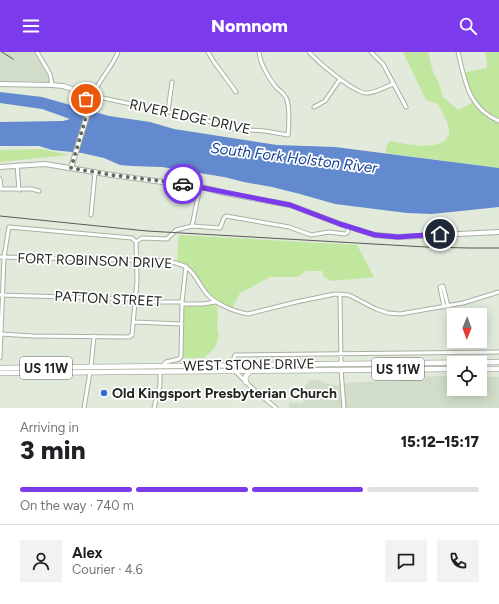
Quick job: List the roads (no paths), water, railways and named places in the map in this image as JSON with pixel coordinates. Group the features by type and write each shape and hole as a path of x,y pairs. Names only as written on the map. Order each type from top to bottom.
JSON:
{"highway":[{"name":"WEST STONE DRIVE","path":"0,368 120,372 253,371 499,362"},
{"name":"WEST STONE DRIVE","path":"0,373 91,370 116,367 234,365 447,369"},
{"path":"234,365 235,371"},
{"path":"160,372 163,366"},
{"path":"116,367 120,372"},
{"path":"487,369 499,369"},
{"path":"246,382 246,375 253,371"}],"main road":[{"path":"0,84 52,84 63,86 92,96 71,168"},
{"path":"78,91 87,92 96,87"},
{"path":"78,91 86,99 89,107"},
{"path":"59,166 66,165 74,158"},
{"path":"74,158 80,170"},
{"path":"0,167 45,164 200,187 290,205 375,235 391,237 499,232"}],"street":[{"path":"37,52 50,74 52,84"},
{"path":"92,96 118,52"},
{"path":"208,52 236,92"},
{"name":"RIVER EDGE DRIVE","path":"92,96 168,111 234,129 264,131 288,135 289,115 287,100 264,68 259,52"},
{"path":"309,52 322,66 364,93 373,92 394,84"},
{"path":"371,52 383,64 406,107"},
{"path":"458,52 466,86 472,99 483,112 499,121"},
{"path":"314,107 324,101 340,78"},
{"path":"168,111 172,82"},
{"path":"18,165 19,190"},
{"path":"91,215 95,172"},
{"path":"0,179 0,189 38,191"},
{"path":"192,226 200,187"},
{"path":"136,242 142,238 166,239 176,230 192,226 220,228 226,216 289,227 311,235 329,232 345,234 347,233 349,227"},
{"path":"0,334 32,336 130,337 134,333 137,281 136,242 132,238 9,227 2,257 0,334 0,358"},
{"name":"FORT ROBINSON DRIVE","path":"2,257 136,260 177,263 186,266 193,273 206,294 215,302 242,313 253,313 296,302 340,294"},
{"path":"163,366 166,362 178,360 180,358 182,302 186,266"},
{"path":"440,286 444,286 446,306 440,286"},
{"path":"344,408 341,367 340,294 349,295 376,309 388,313 406,313 463,303 499,292"},
{"name":"PATTON STREET","path":"1,295 136,299 138,302 182,302 184,304 203,304 215,302"},
{"path":"134,322 182,324"},
{"path":"84,408 91,370 94,336"},
{"path":"234,365 235,355 499,352"},
{"path":"235,371 276,408"},
{"path":"154,408 160,385 160,372"}],"water":[{"name":"South Fork Holston River","path":"0,92 42,97 109,116 150,122 174,129 277,145 335,147 499,168 499,207 432,214 407,213 335,204 272,187 224,177 162,167 120,165 104,158 82,153 52,150 39,146 0,146 0,122 63,121 70,119 42,109 0,103"}],"railway":[{"path":"2,52 13,59"},
{"path":"0,216 147,231 426,247 499,248"}],"place":[{"name":"Old Kingsport Presbyterian Church","path":"104,393"}]}
